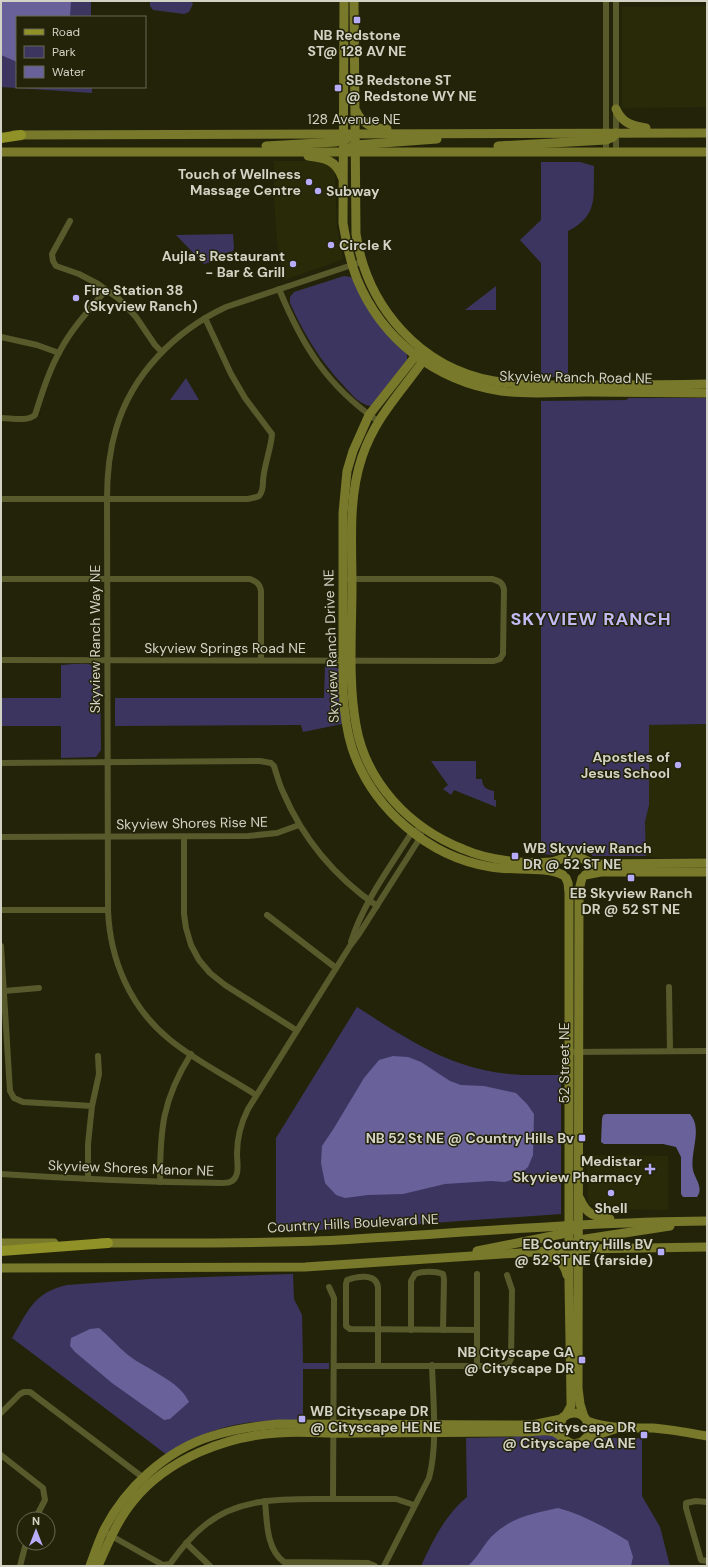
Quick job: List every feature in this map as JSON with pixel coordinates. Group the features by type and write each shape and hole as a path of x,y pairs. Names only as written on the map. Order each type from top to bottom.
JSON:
{"main road":[{"path":"1,135 21,135"},
{"path":"1,1251 108,1243"}],"street":[{"path":"344,1 344,46 349,143"},
{"path":"349,143 355,109 354,1"},
{"path":"606,1 606,152"},
{"path":"616,1 616,152"},
{"path":"355,109 362,121 368,125 422,133"},
{"path":"616,109 622,119 630,125 678,133"},
{"name":"128 Avenue NE","path":"1,152 282,152 422,133 606,136 616,133 707,133"},
{"path":"181,151 450,138 482,134"},
{"name":"128 Avenue NE","path":"21,135 349,143 451,152 707,152"},
{"path":"451,152 606,136"},
{"name":"Skyview Ranch Road NE","path":"349,143 343,180 343,223 357,264 382,306 422,355 456,379 473,385 518,393 707,393"},
{"name":"Skyview Ranch Road NE","path":"349,143 357,264"},
{"path":"282,152 327,160 334,163 339,169 343,180"},
{"path":"70,221 52,254 53,261 56,266 79,274 106,290 126,306 162,352"},
{"name":"Skyview Ranch Way NE","path":"256,1095 170,1040 159,1030 147,1017 132,996 118,968 113,951 108,910 107,499 109,466 116,428 132,393 148,369 162,352 181,334 205,318 226,307 357,264"},
{"path":"279,289 300,337 318,364 337,387 378,421"},
{"path":"1,418 31,419 35,415 59,353 80,320 106,290"},
{"path":"1,499 247,499 255,498 260,495 272,434 245,398 230,374 205,318"},
{"path":"1,338 37,345 59,353"},
{"name":"Skyview Ranch Road NE","path":"422,355 475,376 494,381 518,384 707,384"},
{"name":"Skyview Ranch Drive NE","path":"422,355 369,415 353,452 345,484 343,513 347,579 348,660 356,727 365,756 376,777 388,794 407,815 422,828 446,842 464,850 491,858 549,862 565,858"},
{"name":"Skyview Ranch Drive NE","path":"347,579 354,491 362,456 378,421 422,355"},
{"path":"1,579 250,579 256,581 260,586 261,591 261,660"},
{"name":"Skyview Springs Road NE","path":"1,660 494,660 500,658 504,648 504,590 503,585 499,581 492,579 347,579"},
{"name":"Skyview Ranch Drive NE","path":"348,660 344,707 350,741 370,784 386,807 412,832 445,852 474,863 503,869 553,871 564,876"},
{"path":"1,763 271,763 276,770 282,792 299,825 312,845 333,869 369,901 377,906"},
{"name":"Skyview Shores Rise NE","path":"1,837 264,835 278,833 299,825"},
{"path":"412,832 422,828"},
{"name":"Skyview Shores Manor NE","path":"1,1174 88,1180 160,1182 223,1183 234,1180 237,1173 238,1138 242,1122 256,1095 296,1030 420,838 422,828"},
{"name":"Skyview Shores Manor NE","path":"350,946 354,931 369,901 412,832"},
{"path":"184,836 184,914 191,945 199,960 210,973 225,985 296,1030"},
{"path":"707,864 600,864 589,862 576,855 565,858 561,864 564,876 576,881 584,876 600,872 707,872"},
{"path":"583,859 587,866 584,876"},
{"name":"52 Street NE","path":"564,876 568,883 569,893 578,1195 573,1227"},
{"name":"52 Street NE","path":"574,1250 579,1240 573,1227 574,1052 579,890 584,876"},
{"path":"1,910 108,910"},
{"path":"267,915 336,968"},
{"path":"1,946 10,1091 14,1098 22,1102 92,1106"},
{"path":"669,986 670,1051"},
{"path":"4,991 39,988"},
{"path":"574,1052 707,1051"},
{"path":"160,1182 160,1145 164,1115 172,1088 191,1054"},
{"path":"88,1180 88,1144 92,1106 100,1074 98,1056"},
{"path":"578,1195 584,1208 592,1214 604,1218 631,1222"},
{"path":"579,1240 705,1221"},
{"name":"Country Hills Boulevard NE","path":"1,1243 308,1241 573,1227 631,1222 705,1221"},
{"path":"445,1258 573,1227 578,1388 580,1404 589,1429 585,1439"},
{"path":"1,1268 268,1268 363,1264 574,1250 707,1247"},
{"path":"563,1438 559,1430 570,1406 571,1399 569,1283 574,1250"},
{"path":"509,1254 556,1259 560,1261 566,1270 569,1283"},
{"path":"410,1330 411,1281 415,1274 439,1272 443,1274 444,1279 443,1330"},
{"path":"476,1366 477,1274"},
{"path":"334,1366 503,1366 510,1361 512,1290 507,1275"},
{"path":"378,1366 378,1330 377,1282 369,1277 347,1280 346,1326 350,1329 378,1330 476,1330"},
{"path":"329,1287 334,1298 333,1499"},
{"path":"384,1566 429,1478 432,1464 433,1428 432,1366"},
{"path":"1,1413 20,1394 30,1392 147,1480"},
{"path":"90,1566 125,1498 177,1452 193,1443 226,1432 251,1426 278,1424 334,1429 532,1425 578,1413 586,1419 600,1425 618,1428 665,1429 707,1436"},
{"path":"433,1428 526,1432 545,1431 555,1433 570,1443 575,1444 583,1442 585,1439 611,1432 618,1428"},
{"path":"1,1455 43,1488 45,1500 39,1511"},
{"path":"107,1534 163,1565 170,1564 186,1543 205,1525 225,1512 245,1505 280,1499 396,1499 414,1505"},
{"path":"265,1501 267,1526 271,1542 278,1558 284,1562 368,1563 375,1566"},
{"path":"707,1502 691,1501 686,1503 686,1508 701,1560 707,1561"},
{"path":"98,1566 107,1534"},
{"path":"186,1543 210,1566"},
{"path":"20,1566 24,1551"}],"shaded area":[{"path":"707,6 707,107 622,108 622,7"},
{"path":"274,161 307,161 325,163 330,165 335,171 337,228 343,258 341,260 285,280 277,241 274,199"},
{"name":"Apostles of Jesus School","path":"707,724 707,857 659,858 646,856 645,822 649,805 649,725"},
{"path":"587,1155 668,1156 668,1210 605,1209 588,1204"}],"green space":[{"path":"1,1 91,1 91,16 16,16 16,88 1,87"},
{"path":"150,1 191,1 193,4 189,12 184,14 153,10 150,6"},
{"path":"16,88 92,88 92,93"},
{"path":"541,162 580,162 594,166 594,196 590,212 578,225 568,231 568,377 541,377 541,263 520,240 541,220"},
{"path":"233,234 233,251 216,256 218,260 204,264 176,235"},
{"path":"344,276 351,277 407,354 407,360 371,406 363,404 356,399 327,367 301,326 290,303 290,297 294,292"},
{"path":"496,286 496,310 465,310"},
{"path":"186,378 199,400 170,400"},
{"path":"629,398 707,398 707,724 649,725 649,805 645,822 646,856 593,856 584,849 573,846 568,847 554,855 541,854 541,401 626,400"},
{"path":"88,664 93,665 100,671 101,750 96,757 61,758 61,726 1,726 1,698 61,698 61,665"},
{"path":"325,666 332,666 339,669 342,724 303,732 301,725 115,726 115,698 324,698"},
{"path":"431,761 476,761 476,779 482,779 485,788 494,791 496,807 454,790 451,795 443,789 448,785"},
{"path":"357,1007 422,1047 456,1062 475,1068 502,1073 561,1075 561,1214 361,1228 276,1232 276,1138"},
{"path":"293,1274 294,1299 302,1315 303,1363 329,1363 329,1369 303,1369 303,1420 250,1422 224,1428 195,1439 167,1455 12,1338 28,1311 39,1298 47,1292 67,1285 149,1279"},
{"path":"547,1434 585,1445 598,1438 642,1438 642,1496 660,1527 670,1566 421,1566 446,1520 467,1497 466,1438"}],"water":[{"path":"1,1 71,1 70,16 16,16 16,62 1,55"},
{"path":"393,1056 408,1057 421,1062 450,1081 461,1085 484,1086 516,1093 534,1114 533,1155 528,1167 516,1178 505,1182 491,1181 445,1184 403,1194 368,1195 345,1198 336,1195 325,1183 321,1163 322,1146 364,1078 379,1060"},
{"path":"690,1114 696,1126 693,1170 700,1190 697,1197 683,1197 681,1194 681,1157 676,1147 663,1144 604,1144 601,1142 602,1119 603,1115"},
{"path":"99,1328 128,1355 162,1376 178,1388 189,1402 170,1419 164,1420 112,1383 70,1346 71,1338 90,1329"},
{"path":"558,1508 586,1518 628,1541 633,1557 631,1566 468,1566 491,1537 506,1525 522,1517"}],"place":[{"name":"NB Redstone ST@ 128 AV NE","path":"357,20"},
{"name":"SB Redstone ST @ Redstone WY NE","path":"338,88"},
{"name":"Touch of Wellness Massage Centre","path":"309,182"},
{"name":"Subway","path":"318,191"},
{"name":"Circle K","path":"331,245"},
{"name":"Aujla's Restaurant - Bar & Grill","path":"293,264"},
{"name":"Fire Station 38 (Skyview Ranch)","path":"76,298"},
{"name":"Apostles of Jesus School","path":"678,765"},
{"name":"WB Skyview Ranch DR @ 52 ST NE","path":"515,856"},
{"name":"EB Skyview Ranch DR @ 52 ST NE","path":"631,878"},
{"name":"NB 52 St NE @ Country Hills Bv","path":"582,1138"},
{"name":"Medistar Skyview Pharmacy","path":"650,1169"},
{"name":"Shell","path":"611,1193"},
{"name":"EB Country Hills BV @ 52 ST NE (farside)","path":"661,1252"},
{"name":"NB Cityscape GA @ Cityscape DR","path":"582,1360"},
{"name":"WB Cityscape DR @ Cityscape HE NE","path":"302,1419"},
{"name":"EB Cityscape DR @ Cityscape GA NE","path":"644,1435"}],"district":[{"name":"SKYVIEW RANCH","path":"591,619"}]}
